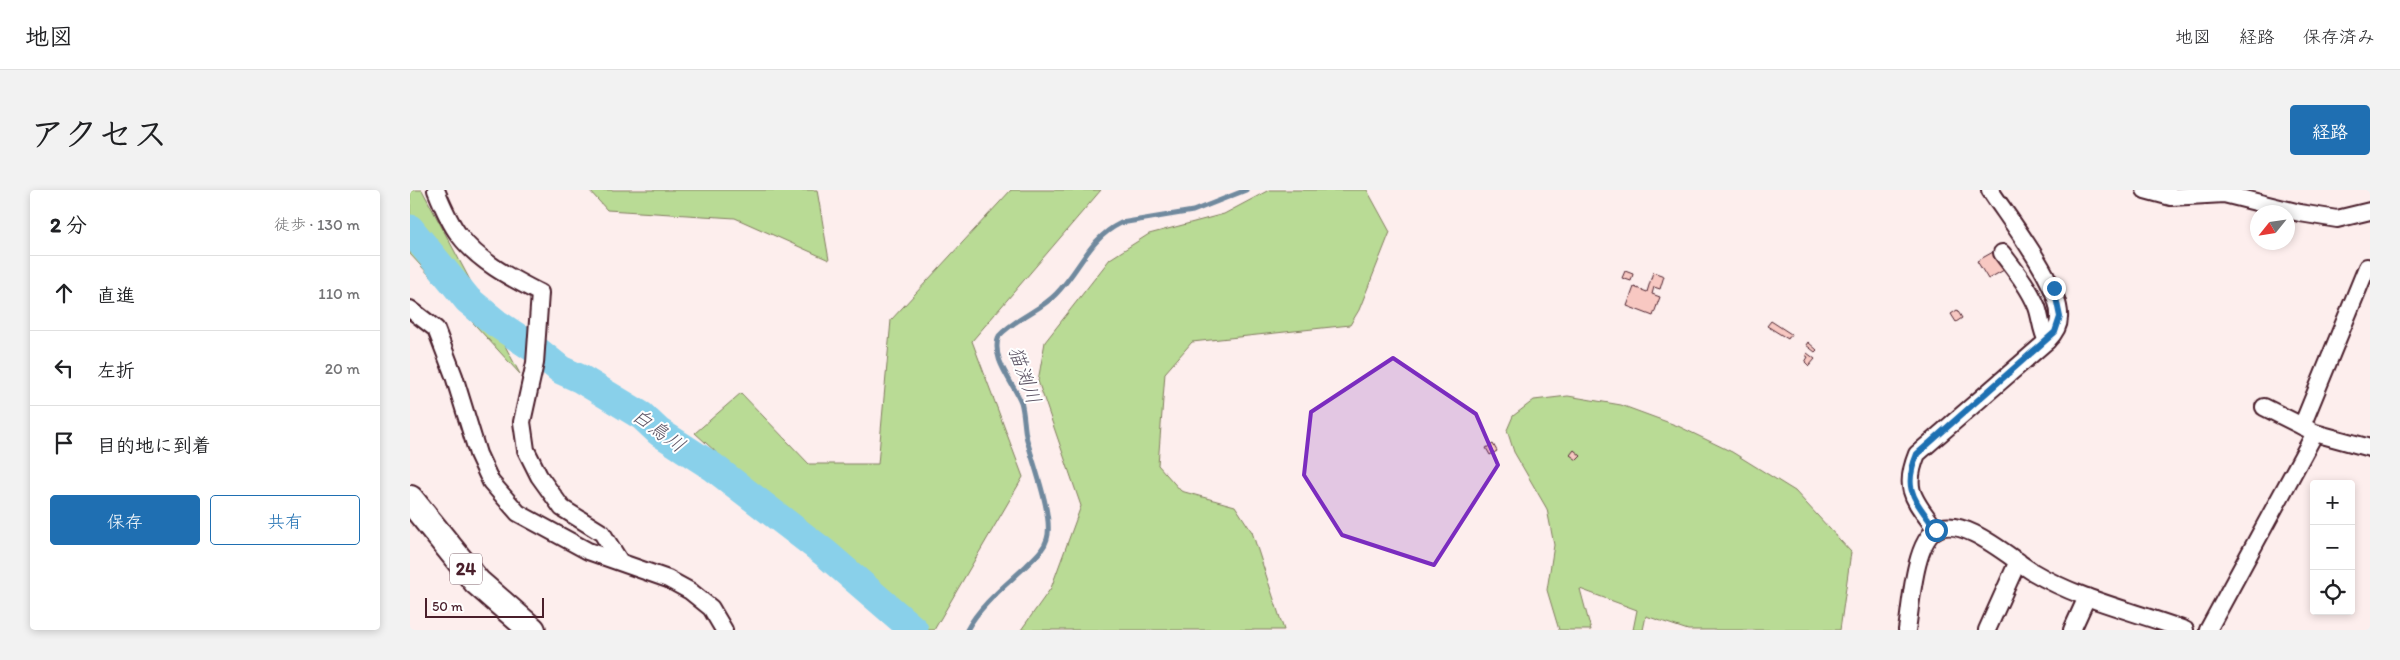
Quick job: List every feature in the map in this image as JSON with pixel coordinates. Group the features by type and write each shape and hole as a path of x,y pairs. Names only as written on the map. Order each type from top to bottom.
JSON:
{"main road":[{"name":"24","path":"410,499 477,582 532,630"}],"street":[{"path":"436,190 458,235 484,259 510,277 540,293 535,363 522,422 526,450 538,476 562,508 602,533 619,560"},
{"path":"1936,530 1910,491 1910,472 1917,454 2047,341 2055,332 2060,317 2054,288 1990,190"},
{"path":"2145,190 2171,197 2224,194 2300,213 2337,218 2370,211"},
{"path":"2002,253 2021,278 2037,306 2041,331 2047,341"},
{"path":"2208,630 2308,429 2367,267"},
{"path":"410,309 436,329 454,376 478,454 491,482 518,513 588,551 619,560 668,579 690,591 710,608 724,630"},
{"path":"2264,407 2308,429 2370,448"},
{"path":"1907,630 1920,556 1926,539 1936,530 1947,526 1980,536 2018,561 2070,591 2178,629"},
{"path":"1987,630 2018,561"},
{"path":"2072,630 2087,598"}],"highlighted area":[{"path":"1393,358 1476,414 1498,465 1434,565 1342,535 1304,475 1311,412"}],"green space":[{"path":"410,190 422,190 520,374 410,254"},
{"path":"589,190 817,190 829,260 735,218 607,210"},
{"path":"1011,190 1101,190 972,341 1023,477 934,630 912,630 695,433 741,393 809,464 878,464 891,320"},
{"path":"1269,190 1367,190 1390,232 1359,310 1350,325 1192,342 1165,373 1158,465 1181,491 1235,506 1252,532 1284,630 1021,630 1051,588 1081,506 1038,381 1045,342 1110,259 1149,234 1224,214"},
{"path":"1568,396 1621,405 1678,426 1732,452 1795,491 1851,552 1840,630 1688,630 1646,616 1643,630 1633,630 1637,610 1580,589 1591,630 1559,630 1547,590 1554,545 1547,509 1514,452 1507,430 1513,416 1534,400"}],"building":[{"path":"1993,252 2004,270 1988,279 1977,261"},
{"path":"1625,271 1633,274 1631,281 1622,278"},
{"path":"1653,272 1664,276 1660,289 1654,287 1652,294 1660,297 1653,316 1627,306 1634,287 1647,292"},
{"path":"1957,310 1962,318 1956,322 1951,314"},
{"path":"1771,321 1791,334 1788,339 1767,326"},
{"path":"1808,342 1817,350 1815,352 1806,345"},
{"path":"1807,353 1815,359 1809,366 1805,362 1808,357 1805,355"},
{"path":"1493,444 1497,451 1490,455 1486,448"},
{"path":"1574,450 1581,456 1577,460 1570,455"}],"waterway":[{"name":"猫渕川","path":"967,630 986,604 1032,560 1041,550 1047,539 1048,517 1045,503 1026,436 1021,402 1000,361 997,344 999,336 1012,324 1050,300 1065,284 1100,237 1121,223 1193,211 1246,190"},
{"name":"白鳥川","path":"410,229 468,300 496,323 535,349 561,370 581,379 642,416 659,432 713,467 825,553 914,630"}],"route":[{"path":"1936,530 1910,491 1910,472 1917,454 2055,332 2060,317 2054,288"}]}
